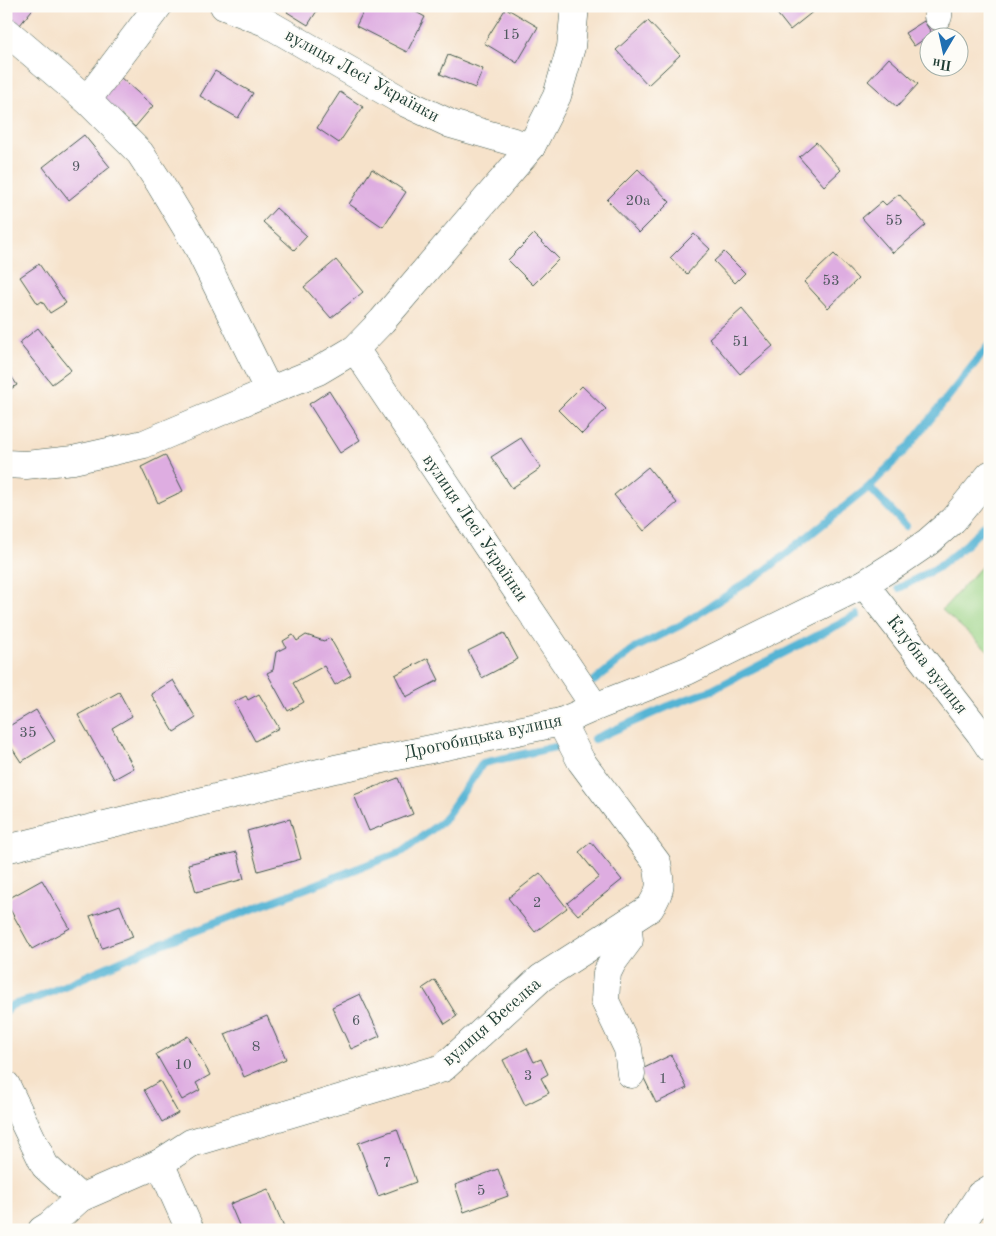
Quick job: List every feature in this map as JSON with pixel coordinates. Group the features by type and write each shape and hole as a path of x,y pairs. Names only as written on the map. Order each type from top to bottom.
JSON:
{"street":[{"path":"87,100 158,6"},
{"name":"вулиця Лесі Українки","path":"224,6 266,22 404,102 451,124 531,146"},
{"path":"6,464 26,465 73,460 144,444 318,371 355,350 531,146 557,96 571,48 575,6"},
{"path":"6,31 87,100 140,154 198,248 270,391"},
{"name":"вулиця Лесі Українки","path":"355,350 595,707"},
{"name":"Дрогобицька вулиця","path":"6,849 335,769 561,722 687,671 864,584 928,542 953,520 990,475"},
{"name":"Клубна вулиця","path":"864,584 990,748"},
{"name":"вулиця Веселка","path":"42,1230 80,1198 160,1163 191,1142 443,1068 541,978 650,908 659,894 660,880 657,863 581,761 561,722"},
{"path":"627,922 629,940 607,973 606,1001 628,1049 631,1074"},
{"path":"6,1085 45,1166 80,1198"},
{"path":"160,1163 190,1230"},
{"path":"959,1230 980,1195 990,1189"}],"green space":[{"path":"990,557 990,652 942,610"}],"building":[{"path":"10,6 35,6 20,25 6,15 6,11"},
{"path":"291,6 320,6 308,25 287,12"},
{"path":"366,6 405,6 425,17 407,52 356,26"},
{"path":"771,6 820,6 790,30"},
{"path":"506,8 538,27 517,63 484,43"},
{"path":"648,21 680,55 648,85 616,50"},
{"path":"924,21 928,28 918,28 918,43 914,46 905,33"},
{"path":"448,55 483,69 475,88 440,74"},
{"path":"889,58 918,84 897,107 868,81"},
{"path":"215,71 253,93 238,118 200,96"},
{"path":"120,77 153,106 135,127 102,98"},
{"path":"340,92 363,107 339,143 317,128"},
{"path":"84,135 110,167 69,200 43,167"},
{"path":"816,142 841,170 824,186 799,157"},
{"path":"372,169 406,192 383,227 349,204"},
{"path":"638,169 670,202 639,233 607,200"},
{"path":"899,194 926,225 893,253 862,218 882,201 886,205"},
{"path":"276,208 307,236 294,250 263,222"},
{"path":"534,234 559,259 533,285 508,260"},
{"path":"694,234 710,249 687,274 670,258"},
{"path":"724,252 745,273 735,283 714,261"},
{"path":"834,254 858,279 828,308 804,282"},
{"path":"336,260 363,292 331,318 304,287"},
{"path":"39,264 66,303 50,313 42,301 38,304 20,277"},
{"path":"742,309 773,346 740,374 709,338"},
{"path":"38,328 71,370 52,384 19,343"},
{"path":"6,368 17,385 6,392"},
{"path":"582,386 606,409 582,434 558,410"},
{"path":"329,391 360,440 340,453 309,404"},
{"path":"521,438 541,468 512,488 491,457"},
{"path":"165,455 183,491 158,503 141,467"},
{"path":"648,467 677,503 644,531 614,495"},
{"path":"504,633 518,659 482,678 468,651"},
{"path":"293,635 297,641 306,635 324,641 330,638 351,675 335,685 324,666 293,683 304,702 288,711 267,673 273,670 276,652 286,647 283,641"},
{"path":"428,658 439,680 406,697 395,675"},
{"path":"173,680 196,718 174,732 151,694"},
{"path":"119,692 132,716 112,728 134,768 114,779 78,715"},
{"path":"259,694 279,728 255,741 234,702 246,696 248,700"},
{"path":"36,710 55,741 21,762 6,739 6,728"},
{"path":"398,778 413,814 369,831 354,795"},
{"path":"290,819 301,859 258,871 247,831"},
{"path":"591,842 622,880 578,915 567,903 599,877 579,852"},
{"path":"237,852 244,879 196,892 188,864"},
{"path":"540,873 567,908 535,932 508,898"},
{"path":"42,880 70,928 32,949 6,900"},
{"path":"120,905 133,937 102,948 90,916"},
{"path":"435,980 457,1016 445,1024 423,988"},
{"path":"360,994 380,1036 351,1049 332,1007"},
{"path":"267,1016 286,1059 244,1077 225,1034"},
{"path":"188,1036 210,1075 196,1083 200,1090 182,1100 156,1054"},
{"path":"527,1048 534,1062 541,1059 548,1074 541,1078 549,1093 525,1105 503,1060"},
{"path":"671,1055 687,1088 656,1103 640,1070"},
{"path":"160,1081 178,1113 162,1122 144,1090"},
{"path":"397,1129 416,1182 378,1196 358,1143"},
{"path":"498,1169 508,1196 464,1212 455,1185"},
{"path":"268,1189 285,1230 241,1230 230,1204"}],"waterway":[{"path":"594,681 635,648 681,625 766,570 869,487 909,446 990,344"},
{"path":"869,487 906,526"},
{"path":"899,588 937,568 967,544 990,520"},
{"path":"594,739 669,706 712,690 857,615"},
{"path":"6,1011 12,1005 37,998 141,952 403,851 443,821 483,763 555,747"}]}
